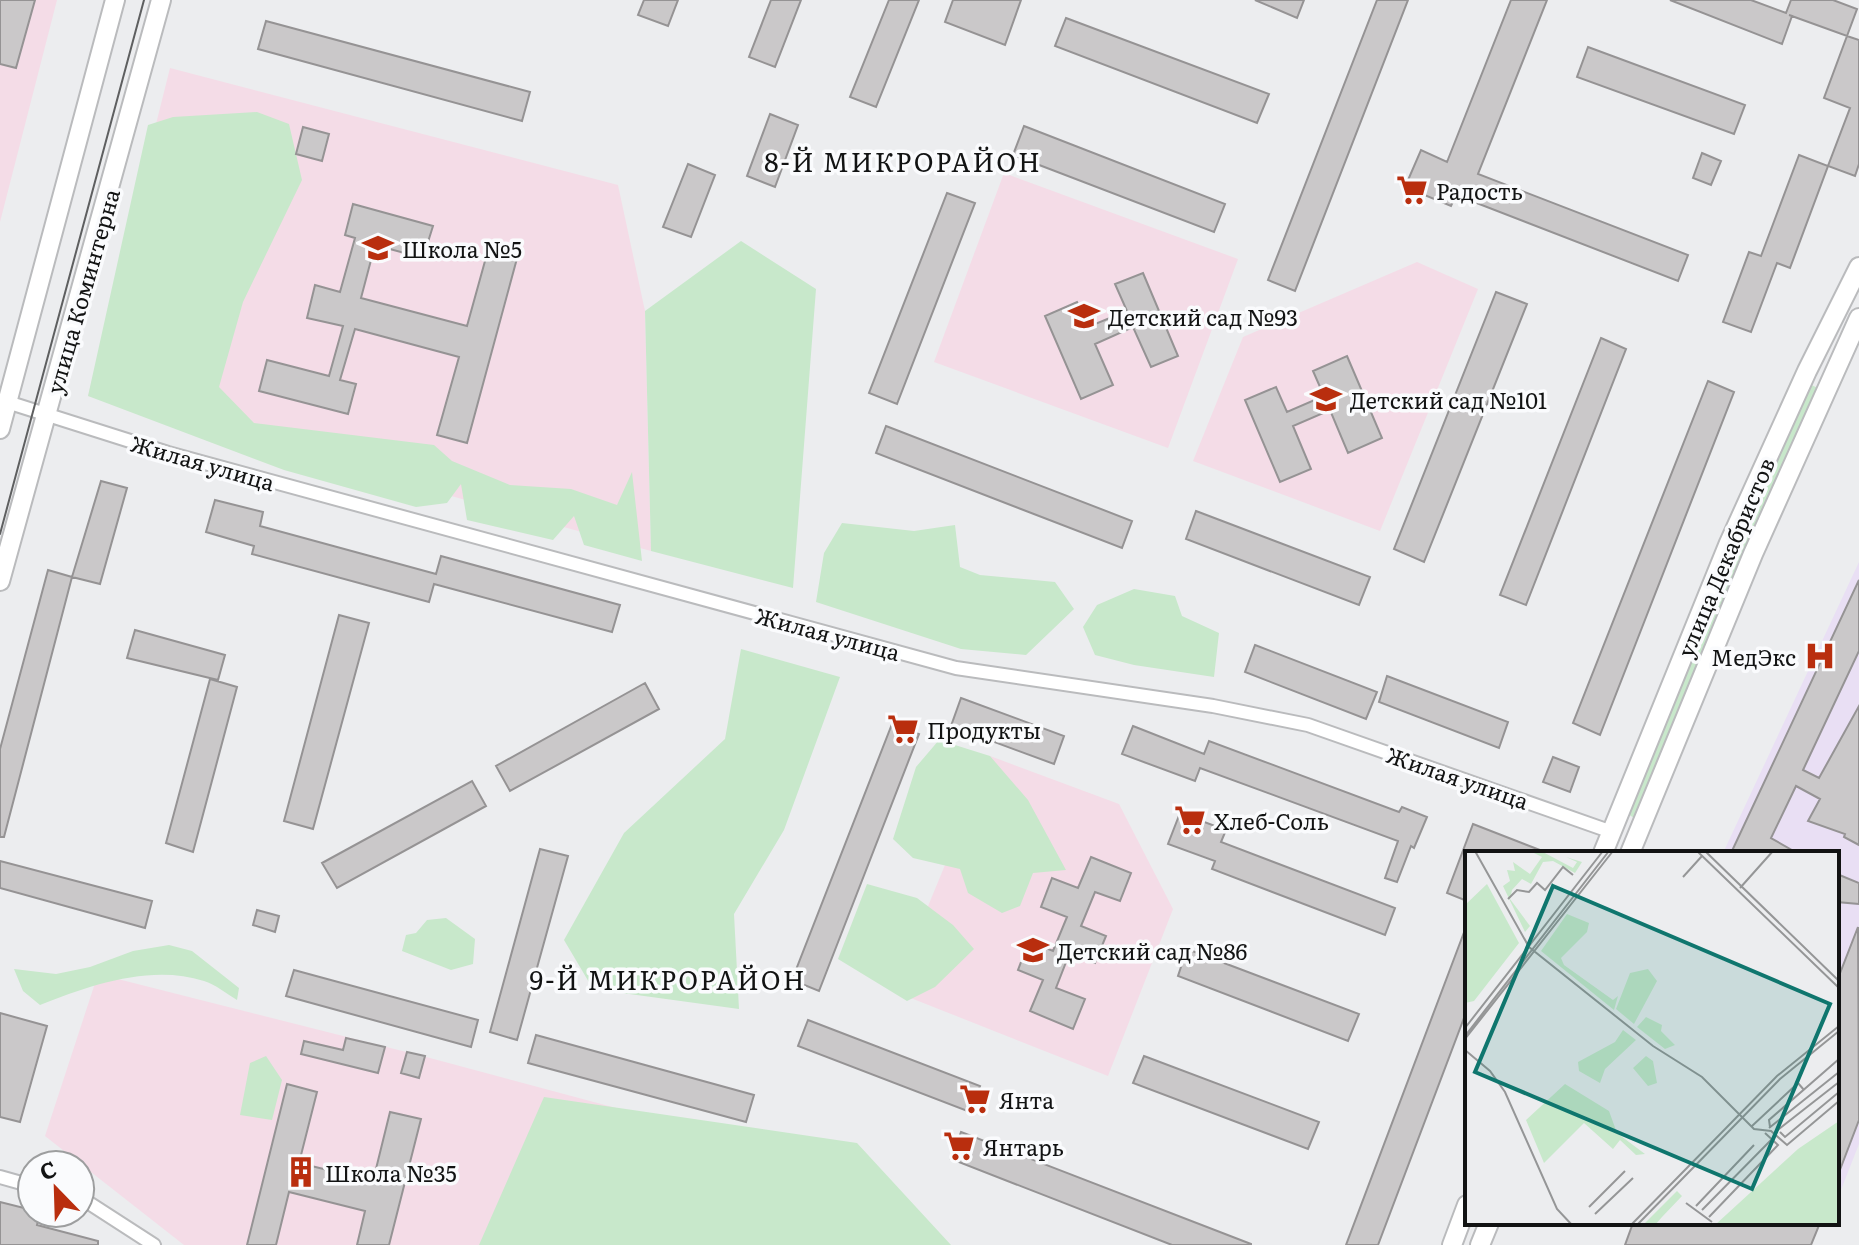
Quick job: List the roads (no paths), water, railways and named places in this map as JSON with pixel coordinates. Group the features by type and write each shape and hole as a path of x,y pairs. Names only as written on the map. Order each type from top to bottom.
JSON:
{"street":[{"name":"улица Коминтерна","path":"0,429 4,401 115,0"},
{"name":"улица Коминтерна","path":"0,581 161,0"},
{"name":"улица Декабристов","path":"1604,851 1729,543 1807,371 1859,267"},
{"name":"улица Декабристов","path":"1631,851 1753,554 1859,318"},
{"name":"Жилая улица","path":"4,401 168,453 956,668 1213,706 1308,725 1612,832"},
{"path":"96,1208 154,1245"},
{"path":"1452,1245 1465,1210"},
{"path":"1480,1245 1488,1225"}],"tram line":[{"path":"0,534 144,0"}],"place":[{"name":"Радость","path":"1412,190"},
{"name":"Школа №5","path":"378,248"},
{"name":"Детский сад №93","path":"1084,316"},
{"name":"Детский сад №101","path":"1326,399"},
{"name":"МедЭкс","path":"1820,656"},
{"name":"Продукты","path":"903,729"},
{"name":"Хлеб-Соль","path":"1190,820"},
{"name":"Детский сад №86","path":"1033,950"},
{"name":"Янта","path":"975,1099"},
{"name":"Янтарь","path":"959,1146"},
{"name":"Школа №35","path":"301,1172"}],"district":[{"name":"8-Й МИКРОРАЙОН","path":"903,160"},
{"name":"9-Й МИКРОРАЙОН","path":"668,978"}]}
